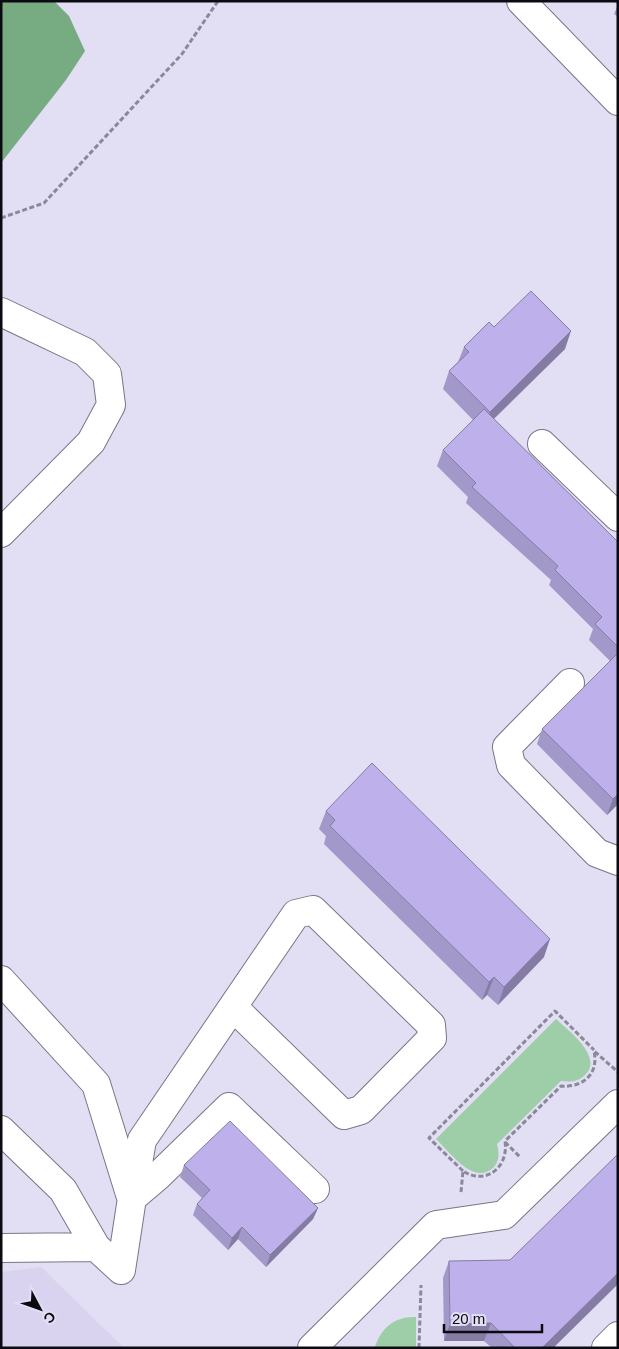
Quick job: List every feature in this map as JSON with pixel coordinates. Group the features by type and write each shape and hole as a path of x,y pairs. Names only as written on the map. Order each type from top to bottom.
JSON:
{"street":[{"path":"521,1 618,101"},
{"path":"1,312 85,352 107,374 111,405 91,442 1,533"},
{"path":"542,444 618,517"},
{"path":"570,683 507,746 511,764 596,853 618,861"},
{"path":"1,1130 63,1190 96,1247 121,1270 142,1140 296,914 313,910 431,1025 432,1038 361,1110 344,1114 233,1007"},
{"path":"1,980 96,1084 132,1198"},
{"path":"312,1348 436,1225 504,1215 618,1104"},
{"path":"132,1198 159,1175 229,1107 315,1189"},
{"path":"1,1248 96,1247"},
{"path":"606,1348 618,1336"}],"path":[{"path":"1,218 44,203 182,54 218,1"},
{"path":"594,1051 595,1065 589,1078 571,1087 561,1086 504,1141 505,1157 498,1170 484,1177 476,1177 462,1172 429,1138 555,1011 594,1051 618,1072"},
{"path":"459,1221 462,1172"},
{"path":"419,1348 422,1239"}],"shaded area":[{"path":"41,1267 124,1348 1,1348 1,1272"}],"green space":[{"path":"1,1 54,1 69,16 85,51 66,80 1,163"},
{"path":"556,1019 583,1045 590,1061 589,1069 579,1079 561,1081 497,1144 498,1156 494,1167 486,1172 478,1173 471,1170 455,1159 436,1139"},
{"path":"408,1317 416,1317 416,1348 375,1347 381,1334 390,1324"}],"building":[{"path":"531,291 571,331 490,412 449,371 469,352 464,347 489,322 494,327"},
{"path":"484,409 618,542 618,647 595,624 602,617 555,570 558,566 472,487 476,483 443,450"},
{"path":"618,653 618,794 613,799 542,729"},
{"path":"372,763 550,939 504,987 494,977 489,982 330,826 335,820 326,811"},
{"path":"230,1121 318,1208 270,1255 242,1227 232,1238 197,1204 210,1190 184,1165"},
{"path":"618,1154 618,1273 542,1348 515,1348 491,1323 450,1324 449,1261 510,1260"}]}
